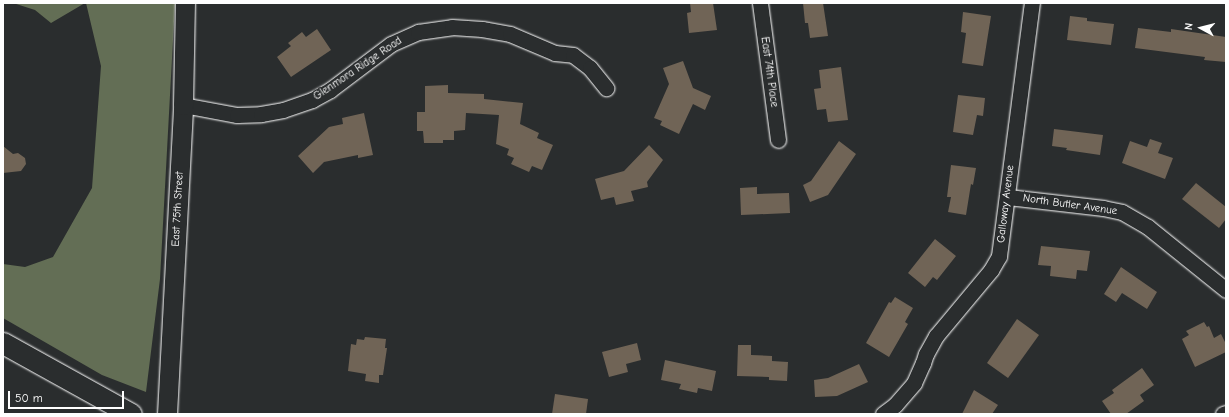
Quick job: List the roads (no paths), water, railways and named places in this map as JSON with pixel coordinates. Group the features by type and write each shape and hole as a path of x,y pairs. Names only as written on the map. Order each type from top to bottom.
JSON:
{"main road":[{"path":"3,343 131,414"}],"street":[{"name":"East 75th Street","path":"167,414 184,105 185,3"},
{"name":"East 74th Place","path":"760,3 778,140"},
{"name":"Galloway Avenue","path":"883,414 905,394 914,383 926,354 936,336 991,270 1001,249 1020,82 1032,3"},
{"name":"Glenmora Ridge Road","path":"184,105 237,115 278,112 312,100 330,90 391,44 418,32 435,28 459,27 510,34 555,53 573,55 590,68 606,88"},
{"name":"North Butler Avenue","path":"1008,196 1104,208 1122,212 1148,227 1226,290"}]}
